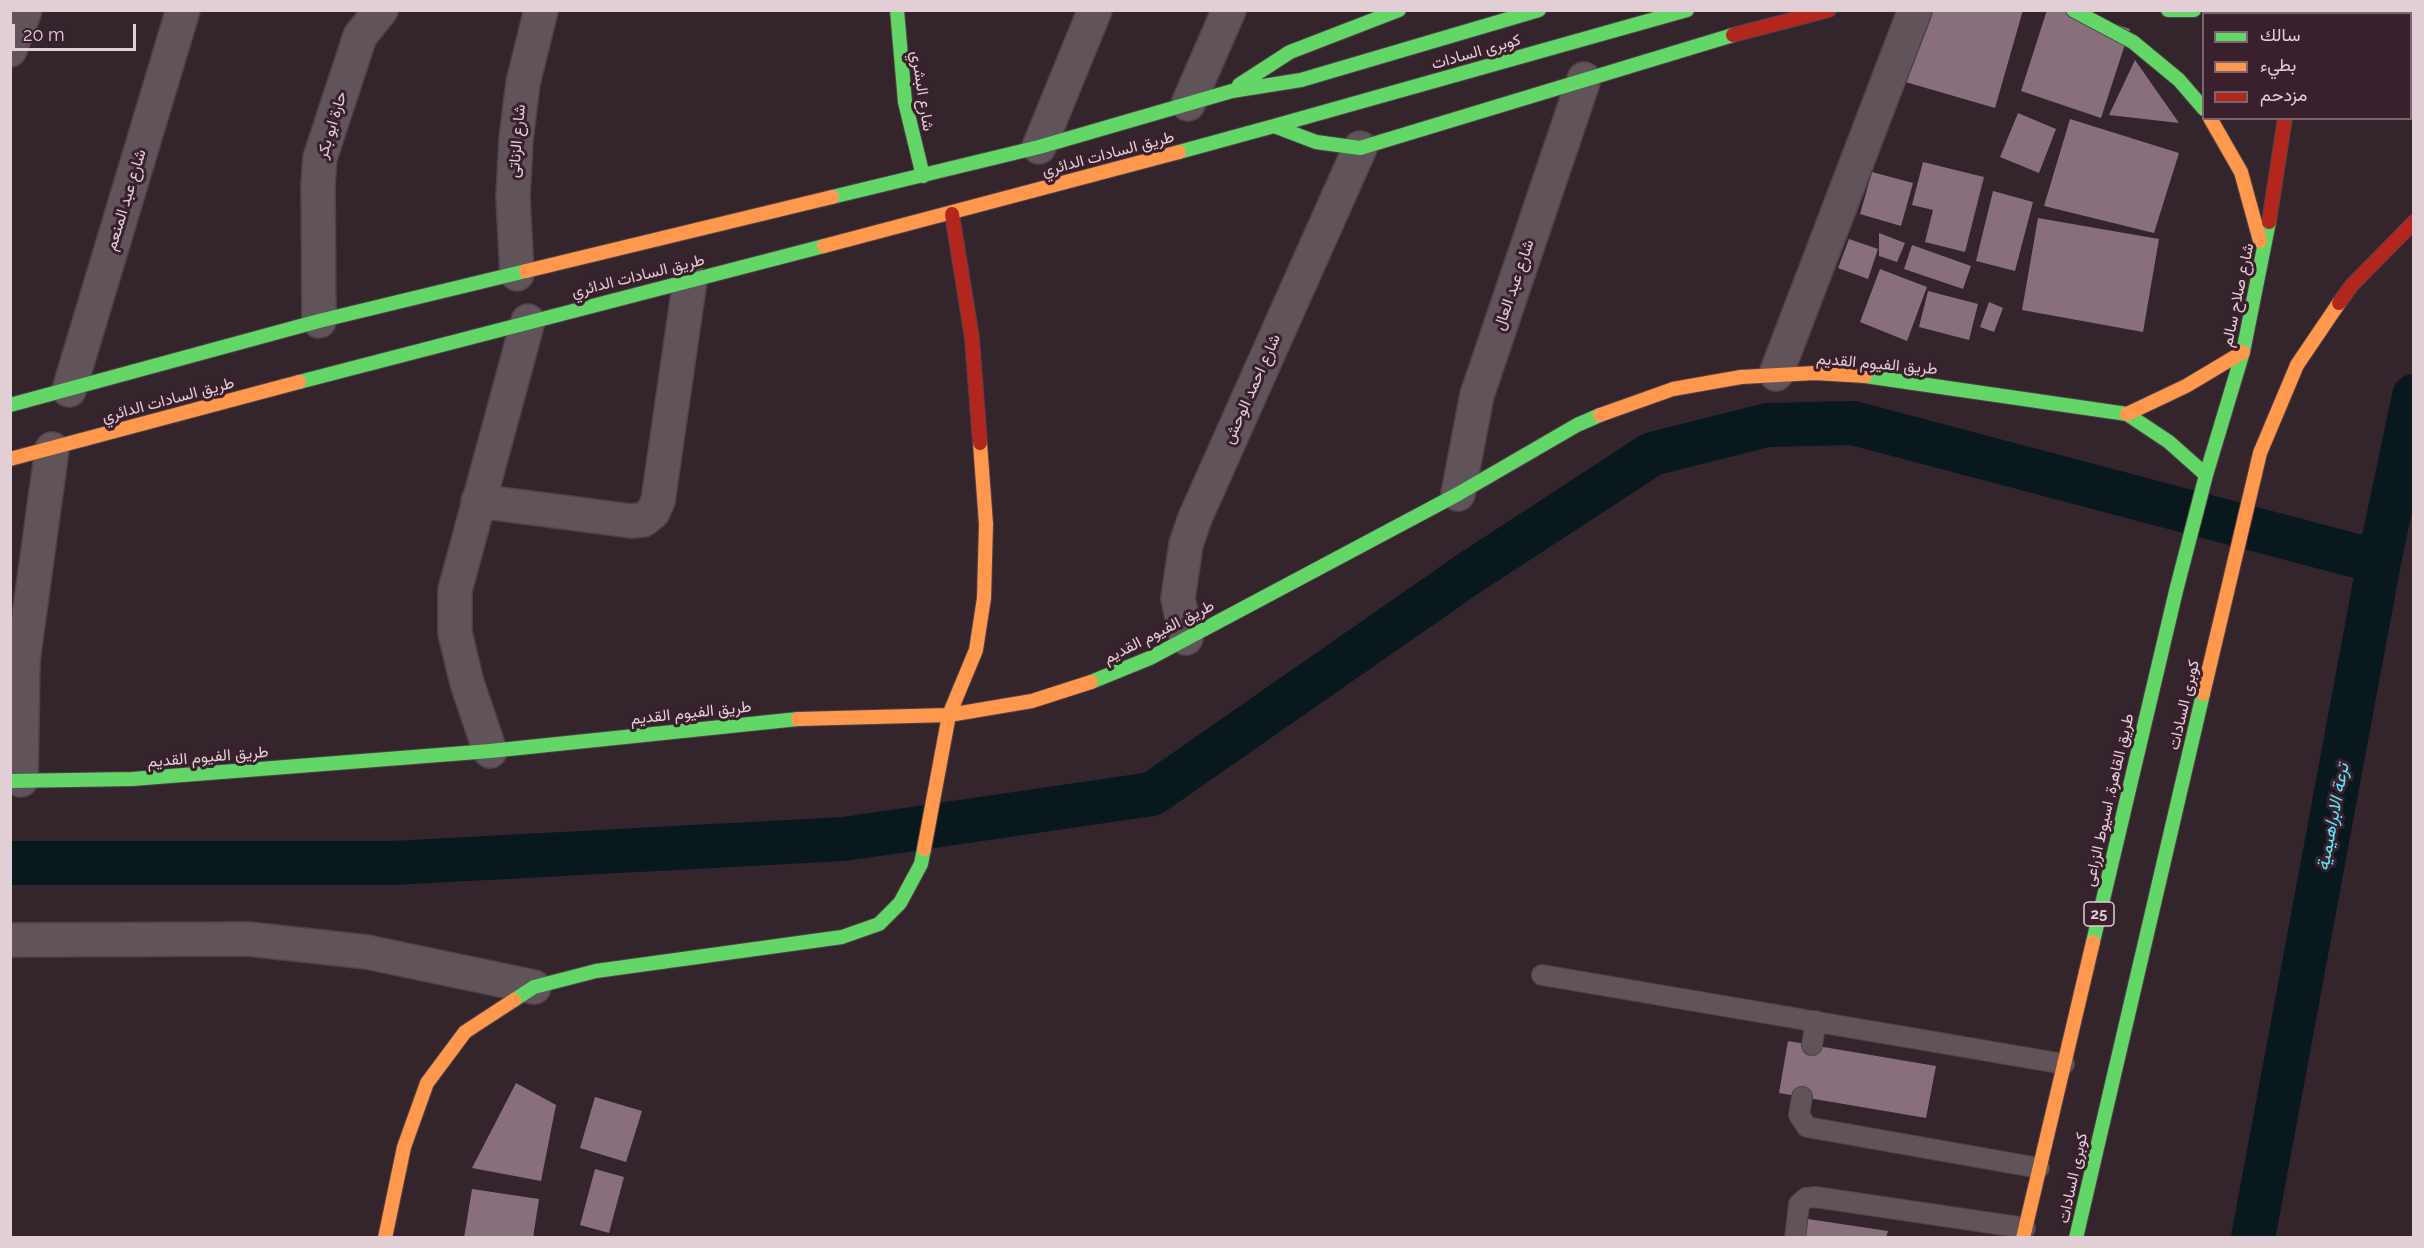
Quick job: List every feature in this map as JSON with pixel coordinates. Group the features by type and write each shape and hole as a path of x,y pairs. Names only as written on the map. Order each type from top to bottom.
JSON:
{"main road":[{"name":"شارع البشري","path":"897,10 905,102 923,176"},
{"path":"1232,91 1260,69 1290,52 1399,10"},
{"name":"كوبرى السادات","path":"1232,91 1301,80 1539,10"},
{"name":"كوبرى السادات","path":"1274,126 1687,10"},
{"path":"1274,126 1316,142 1360,148 1780,21 1829,10"},
{"path":"2073,10 2107,27 2149,54 2179,80 2202,107"},
{"path":"2168,10 2194,10"},
{"name":"طريق السادات الدائري","path":"10,405 319,321 1040,147 1232,91"},
{"path":"2211,120 2241,172 2257,222 2263,261"},
{"name":"شارع صلاح سالم","path":"2205,475 2243,352 2263,261 2285,120"},
{"name":"طريق السادات الدائري","path":"10,459 528,321 952,214 1274,126"},
{"path":"385,1238 404,1148 427,1083 465,1032 534,987 596,971 842,936 879,924 900,903 921,864 949,715 976,650 984,598 986,524 972,338 952,214"},
{"name":"كوبرى السادات","path":"2076,1238 2260,453 2297,365 2323,324 2352,285 2414,222"},
{"path":"2127,414 2186,387 2243,352"},
{"name":"طريق الفيوم القديم","path":"16,780 132,779 490,751 769,721 859,716 949,715 1032,702 1072,690 1150,658 1458,494 1577,425 1641,399 1707,382 1776,374 1815,373 1894,379 2127,414 2169,442 2205,475"},
{"name":"طريق القاهرة, اسيوط الزراعى","path":"2024,1233 2205,475"}],"street":[{"path":"10,50 25,10"},
{"name":"شارع عبد المنعم","path":"69,390 183,10"},
{"name":"حارة ابو بكر","path":"319,321 318,184 320,158 360,36 381,10"},
{"name":"شارع الزناتى","path":"517,274 513,197 516,140 523,83 541,10"},
{"path":"1040,147 1095,10"},
{"path":"1188,104 1228,10"},
{"path":"1776,374 1915,10"},
{"name":"شارع عبد العال","path":"1458,494 1477,395 1584,79"},
{"name":"شارع احمد الوحش","path":"1186,638 1178,598 1186,544 1195,518 1360,148"},
{"path":"478,501 631,521 643,520 653,512 658,501 690,280"},
{"path":"490,751 467,683 455,633 454,590 528,321"},
{"path":"16,780 26,628 52,449"},
{"path":"10,940 248,939 367,952 534,987"}],"lane":[{"path":"1542,975 2064,1064"},
{"path":"1812,1045 1816,1021"},
{"path":"1802,1096 1799,1115 1807,1127 2039,1168"},
{"path":"1795,1238 1799,1204 1806,1198 1815,1197 2024,1233"}],"building":[{"path":"1923,10 2023,10 1995,108 1902,81"},
{"path":"2047,10 2074,10 2130,29 2101,118 2021,91"},
{"path":"2135,60 2179,123 2109,115"},
{"path":"2018,113 2056,129 2039,173 2000,157"},
{"path":"2070,119 2179,153 2154,233 2044,206"},
{"path":"1923,162 1984,177 1965,252 1925,242 1933,210 1912,205"},
{"path":"1872,172 1913,183 1901,226 1860,214"},
{"path":"1993,191 2033,202 2015,271 1976,261"},
{"path":"2038,218 2159,239 2143,332 2022,310"},
{"path":"1879,233 1905,243 1897,262 1879,256"},
{"path":"1849,239 1878,249 1868,279 1838,268"},
{"path":"1912,245 1971,266 1963,289 1904,269"},
{"path":"1880,269 1927,287 1907,341 1860,322"},
{"path":"1928,291 1978,304 1969,340 1919,327"},
{"path":"1989,302 2003,308 1994,332 1980,327"},
{"path":"1788,1041 1936,1066 1926,1118 1779,1093"},
{"path":"516,1083 556,1105 541,1181 472,1168"},
{"path":"595,1097 642,1111 626,1162 580,1148"},
{"path":"595,1169 624,1177 609,1233 580,1225"},
{"path":"472,1189 539,1199 533,1238 464,1238"},
{"path":"1808,1219 1888,1231 1886,1238 1805,1238"}],"waterway":[{"name":"ترعة الابراهيمية","path":"2253,1238 2379,562 2414,396"},
{"path":"10,863 393,863 844,839 1152,794 1468,574 1652,454 1767,425 1853,423 2379,562"}],"traffic: fast":[{"path":"897,10 905,102 923,176"},
{"path":"1239,85 1290,52 1399,10"},
{"path":"1232,91 1301,80 1539,10"},
{"path":"1274,126 1687,10"},
{"path":"2073,10 2133,42 2179,80 2202,107"},
{"path":"2168,10 2194,10"},
{"path":"1274,126 1316,142 1360,148 1733,35"},
{"path":"832,197 1039,147 1232,91"},
{"path":"1179,152 1274,126"},
{"path":"2093,942 2176,591 2206,475 2243,352 2269,222"},
{"path":"299,382 824,246"},
{"path":"10,405 319,321 526,271"},
{"path":"1865,376 2127,414 2169,442 2206,475"},
{"path":"1091,682 1150,658 1458,494 1577,425 1600,415"},
{"path":"2076,1238 2203,694"},
{"path":"10,781 132,779 490,751 798,719"},
{"path":"514,1000 534,987 596,971 842,937 879,924 900,903 921,864 924,849"}],"traffic: slow":[{"path":"2211,120 2241,172 2260,241"},
{"path":"824,246 1179,152"},
{"path":"526,271 832,197"},
{"path":"2203,694 2260,453 2297,365 2339,303"},
{"path":"2127,414 2186,386 2243,352"},
{"path":"1600,415 1673,389 1741,377 1815,373 1865,376"},
{"path":"10,459 299,382"},
{"path":"924,849 949,715 976,650 984,598 986,524 980,443"},
{"path":"798,719 949,715 1032,701 1091,682"},
{"path":"2023,1238 2093,942"},
{"path":"385,1238 404,1147 427,1083 465,1032 514,1000"}],"traffic: jam":[{"path":"1733,35 1829,10"},
{"path":"2269,222 2285,120"},
{"path":"952,214 972,338 980,443"},
{"path":"2339,303 2352,285 2414,222"}]}
